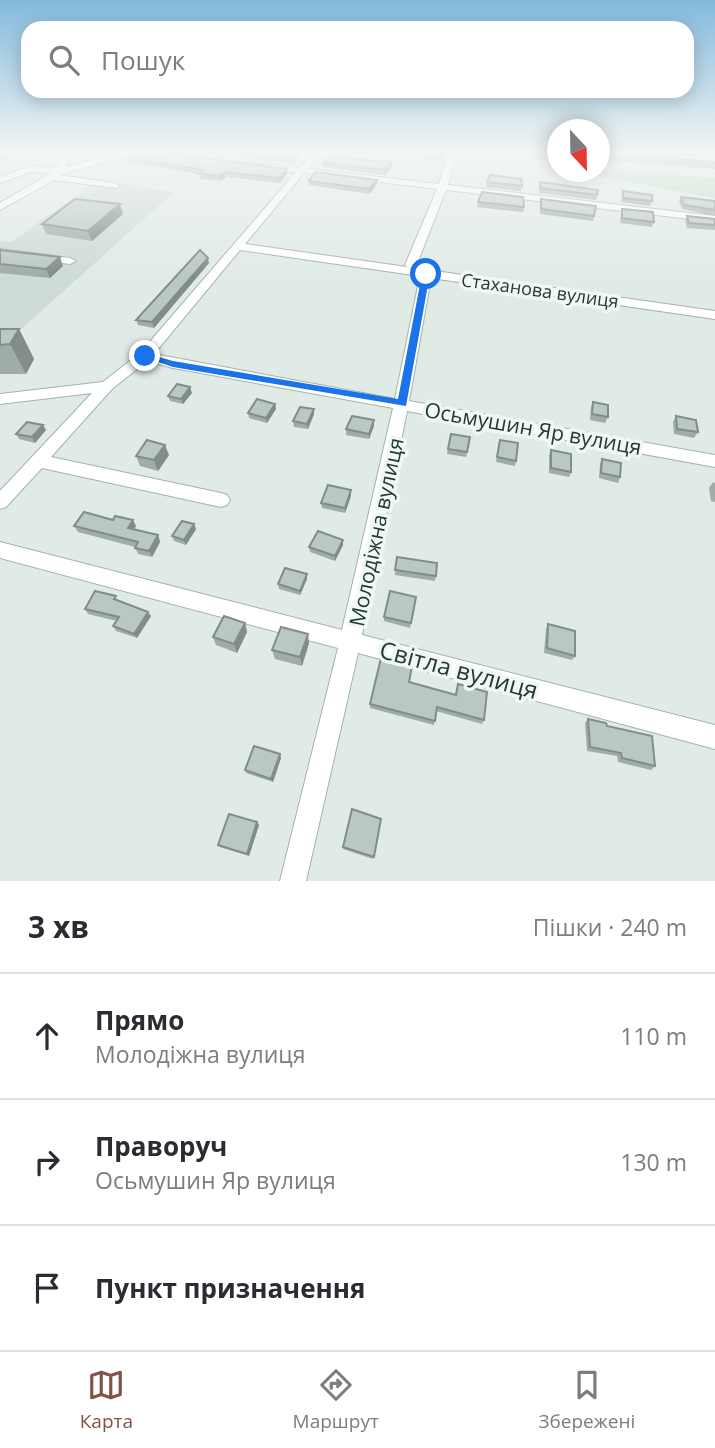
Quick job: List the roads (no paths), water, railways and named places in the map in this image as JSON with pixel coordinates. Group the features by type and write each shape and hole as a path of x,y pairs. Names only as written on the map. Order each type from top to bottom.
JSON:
{"street":[{"path":"0,207 22,194"},
{"path":"0,502 107,386 145,356 283,194"},
{"name":"Молодіжна вулиця","path":"293,881 353,640 403,404 426,274 411,265 440,194"},
{"path":"503,194 715,219"},
{"name":"Стаханова вулиця","path":"240,247 715,315"},
{"path":"0,251 70,261"},
{"name":"Осьмушин Яр вулиця","path":"145,356 173,364 715,461"},
{"path":"0,399 107,386"},
{"path":"40,461 221,500"},
{"name":"Світла вулиця","path":"0,550 353,640 715,737"}]}
